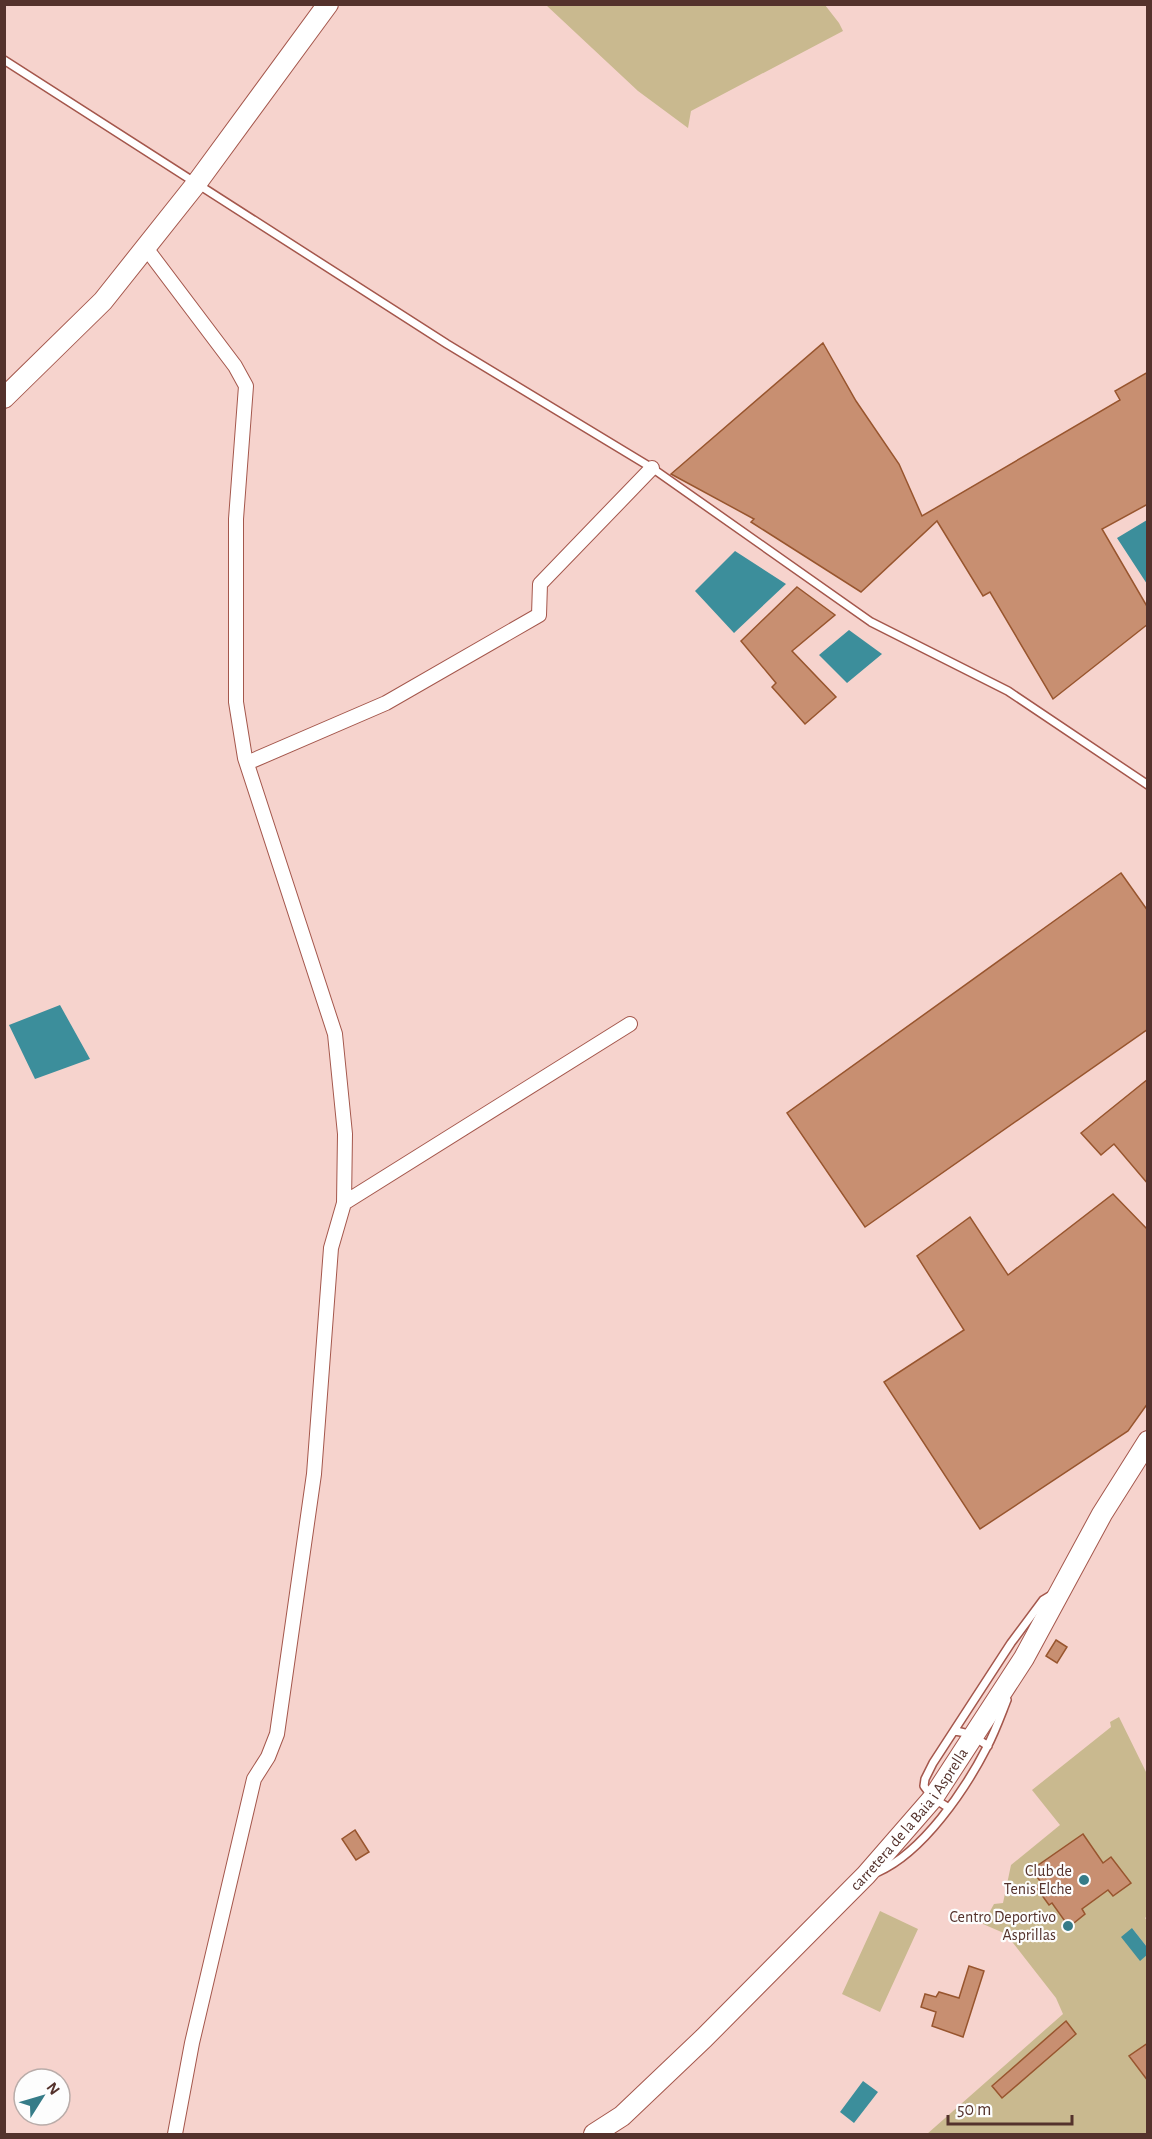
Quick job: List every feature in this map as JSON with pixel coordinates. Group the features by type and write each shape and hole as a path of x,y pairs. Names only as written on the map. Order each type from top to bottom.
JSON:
{"main road":[{"path":"4,398 103,301 196,184 328,4"},
{"name":"carretera de la Baia i Asprella","path":"594,2134 622,2116 705,2038 866,1875 941,1803 981,1741 1102,1514 1148,1441"}],"street":[{"path":"146,248 235,366 246,386 236,519 236,702 247,763 335,1034 345,1134 344,1203 331,1248 314,1474 278,1734 268,1757 254,1779 192,2043 175,2134"},
{"path":"247,763 386,704 539,615 540,584 652,468"},
{"path":"344,1203 630,1024"}],"lane":[{"path":"4,60 447,344 652,468 871,622 1008,691 1148,785"},
{"path":"941,1803 924,1786 925,1779 1011,1643 1043,1600 1061,1590"},
{"path":"954,1731 965,1731 981,1741"}],"shaded area":[{"path":"546,5 825,5 843,31 691,111 688,128 638,91"},
{"name":"Centro Deportivo Asprillas","path":"1119,1717 1147,1774 1148,1915 1145,1918 1147,1947 1132,1928 1140,1960 1147,1955 1147,2134 927,2134 1063,2014 1056,1998 1006,1934 983,1924 994,1904 1003,1903 1011,1865 1060,1825 1032,1790 1111,1727 1110,1722"},
{"path":"880,1911 918,1929 880,2012 842,1994"}],"water":[{"path":"1147,520 1147,584 1117,538"},
{"path":"735,551 786,584 734,633 695,591"},
{"path":"849,630 882,654 847,683 819,655"},
{"path":"60,1005 90,1059 35,1079 9,1025"},
{"path":"1132,1928 1147,1947 1147,1955 1140,1961 1121,1937"},
{"path":"863,2081 878,2092 854,2123 840,2112"}],"building":[{"path":"823,343 856,401 899,464 922,516 1120,400 1115,391 1148,372 1148,504 1102,529 1148,608 1148,624 1053,699 990,592 983,596 937,521 861,592 751,522 754,519 671,474"},
{"path":"797,587 835,615 792,651 836,697 805,724 772,687 776,683 741,641"},
{"path":"1121,873 1148,911 1148,1029 865,1227 787,1113"},
{"path":"1148,1079 1148,1184 1114,1144 1101,1155 1081,1133"},
{"path":"1113,1194 1148,1230 1148,1403 1128,1431 980,1529 884,1382 964,1330 917,1256 970,1217 1008,1275"},
{"path":"1056,1640 1067,1647 1057,1663 1046,1656"},
{"path":"355,1830 369,1852 356,1860 342,1839"},
{"name":"Club de Tenis Elche","path":"1083,1834 1103,1863 1111,1857 1131,1883 1113,1896 1108,1890 1082,1909 1085,1914 1069,1927 1052,1903 1049,1905 1036,1887 1041,1882 1037,1877 1042,1873 1037,1866"},
{"path":"969,1966 984,1971 963,2037 932,2026 936,2012 921,2007 925,1994 936,1997 939,1992 959,1998"},
{"path":"1066,2021 1076,2034 1002,2098 992,2086"},
{"path":"1148,2043 1148,2081 1129,2056"}],"place":[{"name":"Club de Tenis Elche","path":"1084,1880"},
{"name":"Centro Deportivo Asprillas","path":"1068,1926"}]}
